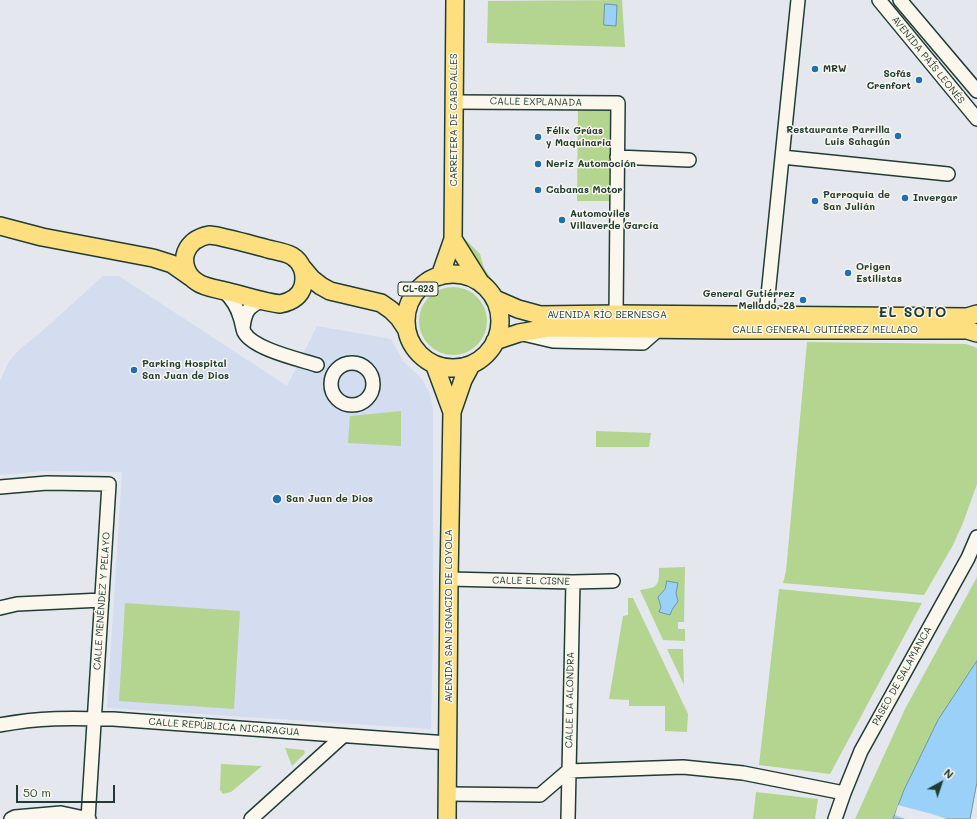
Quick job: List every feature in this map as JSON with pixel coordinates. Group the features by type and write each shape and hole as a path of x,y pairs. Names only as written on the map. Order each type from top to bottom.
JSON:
{"main road":[{"name":"CARRETERA DE CABOALLES","path":"440,276 453,239 455,0"},
{"path":"0,226 42,237 152,258 172,264 204,286 280,304 307,294 330,291"},
{"path":"152,258 180,251 202,236 209,235 285,253 297,261 312,279 330,291 381,304 392,310 407,330"},
{"name":"CL-623","path":"453,239 480,282 495,299 501,317 501,329 495,341 489,350 471,365"},
{"path":"190,245 186,251 185,258 188,272 192,278"},
{"path":"294,299 302,288 304,273 302,266"},
{"name":"CL-623","path":"435,366 422,357 412,344 407,330 407,315 411,300 420,287 429,280 440,276 466,276 480,282"},
{"path":"381,304 394,301 420,287"},
{"name":"AVENIDA RÍO BERNESGA","path":"495,299 518,309 540,315 616,314 668,325"},
{"name":"CALLE GENERAL GUTIÉRREZ MELLADO","path":"668,325 766,315 967,316 977,314"},
{"name":"CALLE GENERAL GUTIÉRREZ MELLADO","path":"668,325 967,330 977,333"},
{"name":"AVENIDA RÍO BERNESGA","path":"495,341 548,328 668,325"},
{"path":"435,366 459,368 471,365"},
{"path":"452,412 463,380 471,365"},
{"path":"435,366 452,412"},
{"name":"AVENIDA SAN IGNACIO DE LOYOLA","path":"447,819 452,412"}],"street":[{"path":"766,315 798,0"},
{"name":"AVENIDA PAÍS LEONÉS","path":"879,0 977,119"},
{"name":"AVENIDA PAÍS LEONÉS","path":"900,0 977,92"},
{"name":"CALLE EXPLANADA","path":"455,102 618,103 617,157"},
{"path":"616,314 617,157 689,160"},
{"path":"782,157 948,174"},
{"path":"224,291 236,306 243,328 248,337 258,345 334,371"},
{"path":"243,328 244,317 251,306 263,300"},
{"name":"CALLE MENÉNDEZ Y PELAYO","path":"0,487 47,483 109,484 89,819"},
{"name":"PASEO DE SALAMANCA","path":"835,819 861,752 968,558 977,537"},
{"name":"CALLE EL CISNE","path":"449,579 573,582 613,581"},
{"name":"CALLE LA ALONDRA","path":"568,819 573,582"},
{"path":"0,608 17,604 102,600"},
{"name":"CALLE REPÚBLICA NICARAGUA","path":"0,725 36,719 94,718 448,743"},
{"path":"251,819 343,736"},
{"path":"448,794 540,795 568,771 683,767 744,773 844,793"},
{"path":"11,819 61,813 89,819"}],"shaded area":[{"name":"San Juan de Dios","path":"103,276 119,276 287,386 317,326 391,339 403,361 422,379 430,395 433,409 433,630 431,729 107,708 122,472 44,471 0,475 0,381 9,361 21,348 40,333"}],"green space":[{"path":"622,0 625,47 487,43 488,1"},
{"path":"578,109 610,110 609,201 577,201"},
{"path":"464,238 480,254 484,268 495,284 476,263"},
{"path":"446,287 460,287 472,292 482,302 487,314 487,328 482,340 472,350 460,355 446,355 434,350 424,340 419,328 419,314 424,302 434,292"},
{"path":"807,342 966,344 977,348 977,484 963,523 952,547 924,595 783,583 786,571"},
{"path":"401,411 401,446 348,443 350,416"},
{"path":"596,431 651,433 649,447 596,447"},
{"path":"685,567 684,622 678,622 678,629 685,629 685,641 663,640 640,590 654,587 658,583 659,568","holes":["667,581 676,593 678,601 671,610 670,615 660,612 661,607 658,597 665,589"]},
{"path":"977,577 977,661 938,720 904,790 893,819 855,819 905,709"},
{"path":"779,589 922,603 830,774 759,765"},
{"path":"628,598 633,598 688,714 687,732 665,731 665,706 629,706 629,700 609,699 623,616 628,615"},
{"path":"125,603 240,611 234,709 119,701"},
{"path":"667,649 683,649 684,685"},
{"path":"285,748 304,750 305,753 292,766"},
{"path":"221,764 262,766 231,792 223,794 220,790"},
{"path":"756,792 818,799 815,819 753,819"}],"water":[{"path":"605,4 617,5 616,26 604,25"},
{"path":"667,581 678,583 676,593 678,601 670,615 659,612 661,607 658,597 665,589"},
{"path":"977,661 977,782 970,819 893,819 904,790 938,720"}],"pier":[{"path":"898,805 947,819 905,819 895,815"}],"place":[{"name":"MRW","path":"815,69"},
{"name":"Sofás Crenfort","path":"919,80"},
{"name":"Restaurante Parrilla Luis Sahagún","path":"898,136"},
{"name":"Félix Grúas y Maquinaria","path":"538,137"},
{"name":"Neriz Automoción","path":"538,164"},
{"name":"Cabanas Motor","path":"538,190"},
{"name":"Invergar","path":"905,198"},
{"name":"Parroquia de San Julián","path":"815,201"},
{"name":"Automoviles Villaverde García","path":"562,220"},
{"name":"Origen Estilistas","path":"848,273"},
{"name":"General Gutiérrez Mellado, 28","path":"803,300"},
{"name":"Parking Hospital San Juan de Dios","path":"134,370"},
{"name":"San Juan de Dios","path":"277,499"}],"district":[{"name":"EL SOTO","path":"913,313"}]}
